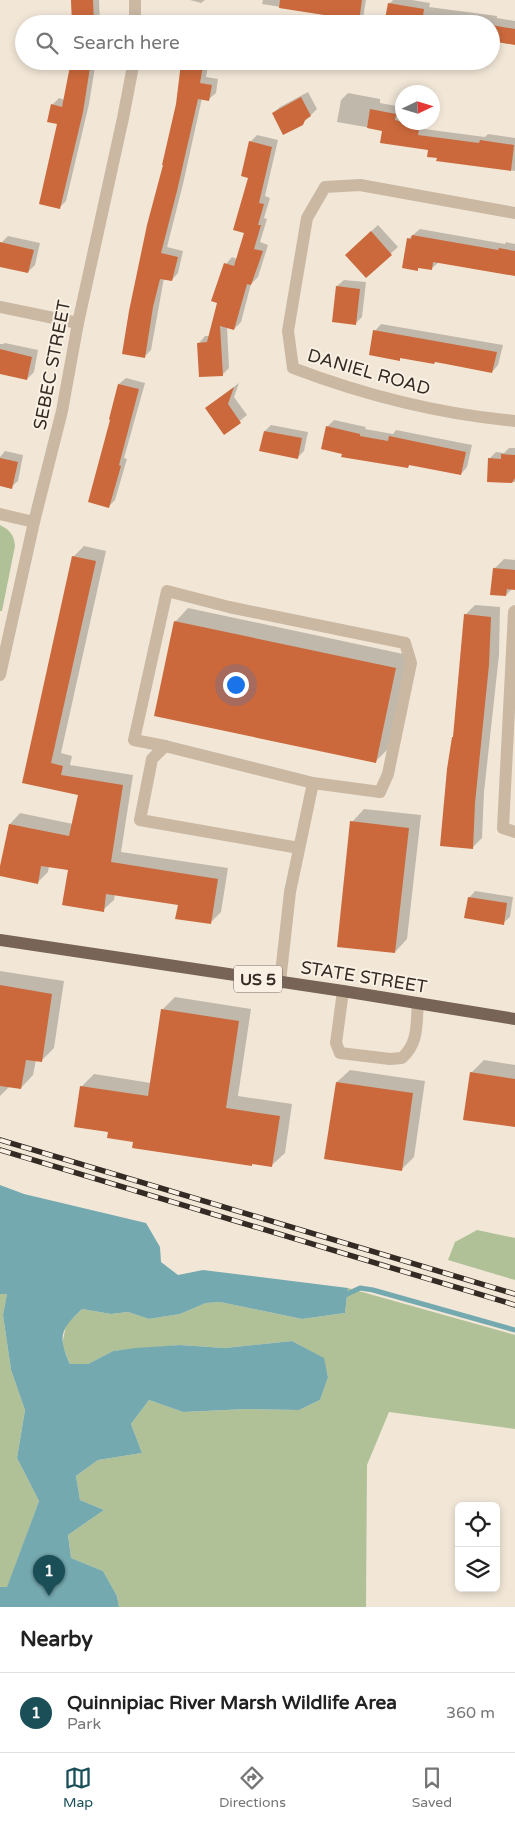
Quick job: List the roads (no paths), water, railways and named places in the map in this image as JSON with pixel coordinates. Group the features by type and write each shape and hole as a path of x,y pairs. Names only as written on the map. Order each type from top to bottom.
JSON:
{"main road":[{"name":"STATE STREET","path":"0,940 343,991 515,1019"}],"street":[{"path":"134,0 135,15"},
{"name":"SEBEC STREET","path":"0,675 34,522 62,411 78,323 132,70"},
{"name":"DANIEL ROAD","path":"515,213 360,185 325,187 306,218 288,331 293,368 337,385 430,408 515,420"},
{"path":"0,307 78,323"},
{"path":"0,514 34,522"},
{"path":"167,592 405,643 411,663 388,774 380,792 312,783 134,740 167,592"},
{"path":"515,612 503,828 515,832"},
{"path":"165,746 152,759 140,820 299,848"},
{"path":"280,982 290,892 312,783"},
{"path":"343,991 336,1043 340,1053 390,1059 402,1058 410,1051 415,1041 418,1003"}],"water":[{"path":"0,1185 24,1194 146,1223 160,1247 161,1262 178,1275 203,1270 348,1288 345,1313 302,1319 220,1302 206,1303 180,1314 149,1319 128,1312 111,1314 82,1309 69,1322 63,1334 63,1346 70,1364 88,1364 113,1351 136,1348 180,1345 225,1348 292,1341 324,1358 328,1377 320,1400 299,1410 247,1409 183,1412 149,1400 131,1424 142,1453 98,1460 76,1476 80,1500 104,1510 68,1535 71,1558 103,1571 117,1596 119,1607 0,1607 0,1587 7,1587 39,1501 17,1458 25,1410 11,1370 3,1315 7,1294 0,1294"}],"waterway":[{"path":"341,1297 360,1288 373,1290 515,1330"}],"railway":[{"path":"0,1140 515,1294"},
{"path":"0,1150 515,1305"}],"place":[{"name":"Quinnipiac River Marsh Wildlife Area","path":"49,1596"}]}
